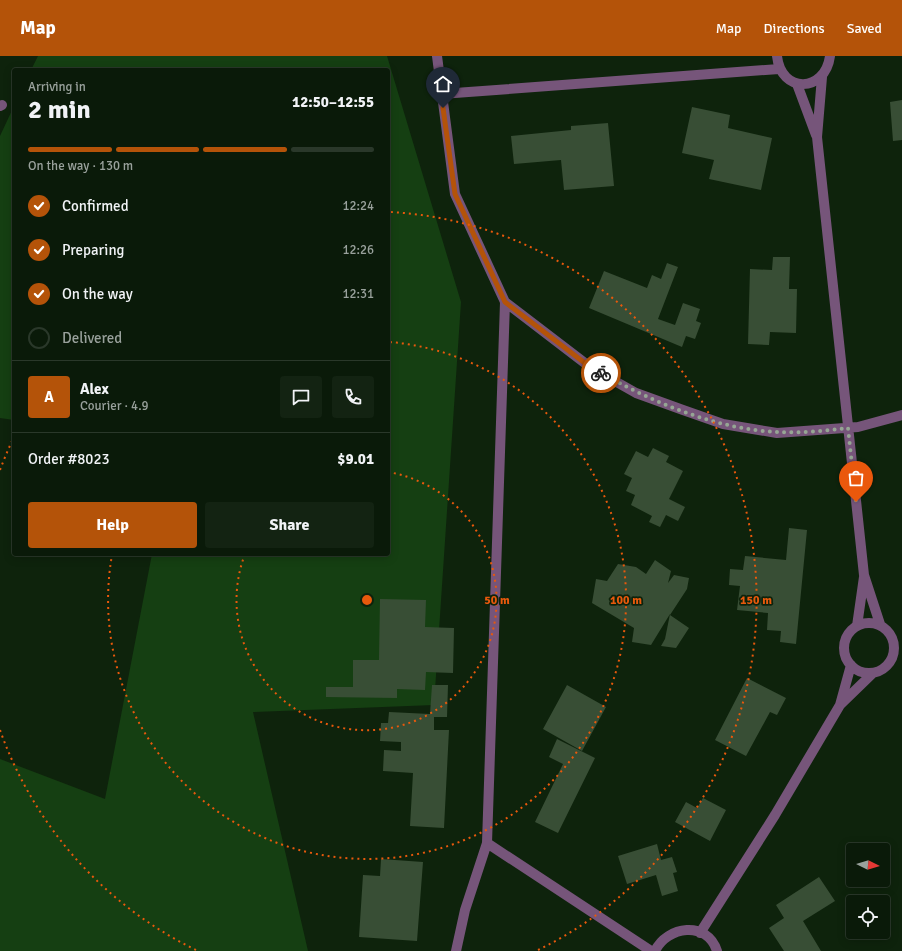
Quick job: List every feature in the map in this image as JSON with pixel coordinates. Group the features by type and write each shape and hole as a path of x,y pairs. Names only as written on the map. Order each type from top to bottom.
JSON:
{"street":[{"path":"436,56 455,194 505,302 488,843 465,910 456,951"},
{"path":"777,56 779,69 786,79 797,84 810,84 822,77"},
{"path":"830,56 828,67 822,77 817,137 864,575 880,624 890,633 895,645 893,658 885,668 873,673 840,705"},
{"path":"441,94 779,69"},
{"path":"797,84 817,137"},
{"path":"505,302 590,367 636,393 722,424 778,432 848,428 902,415"},
{"path":"857,626 864,575"},
{"path":"873,673 861,671 851,665 846,655 844,644 849,634 857,626 868,622 880,624"},
{"path":"700,933 775,815 840,705 851,665"},
{"path":"488,843 651,951"},
{"path":"655,951 662,940 676,931 687,930 700,933 708,938 717,951"}],"green space":[{"path":"38,56 387,56 461,302 434,705 253,712 308,951 0,951 0,759 105,799 152,556 390,556 390,68 32,68"},
{"path":"12,110 12,420 0,418 0,136"}],"building":[{"path":"902,100 902,140 893,141 890,102"},
{"path":"692,107 730,115 728,128 772,138 761,190 709,179 714,160 682,153"},
{"path":"608,123 614,186 564,190 561,160 514,164 511,136 571,130 571,126"},
{"path":"773,257 790,257 789,289 797,289 796,333 770,332 769,345 748,344 750,269 772,270"},
{"path":"667,263 678,267 658,319 675,325 683,303 700,309 696,321 701,323 695,339 686,336 682,347 589,308 604,271 647,288 652,275 661,279"},
{"path":"653,448 669,456 666,462 683,471 669,499 685,507 678,521 666,515 660,527 649,522 652,516 631,505 635,495 626,491 632,478 624,474 636,451 648,457"},
{"path":"789,528 807,530 796,644 780,642 781,631 767,630 768,613 737,610 740,586 729,585 730,569 743,570 745,556 786,560"},
{"path":"655,560 671,571 668,583 674,575 689,578 687,589 670,615 689,628 676,648 661,646 665,639 670,614 651,645 632,642 634,628 592,603 596,579 607,581 618,564 636,567 646,574"},
{"path":"380,599 426,600 425,627 454,628 453,673 426,672 425,690 397,689 397,698 326,697 326,687 353,687 353,660 379,660"},
{"path":"747,678 786,698 777,715 770,712 746,756 715,740"},
{"path":"432,685 448,685 447,717 434,717 434,730 449,730 444,828 410,826 413,773 383,771 384,750 401,751 401,742 380,741 381,723 388,723 389,712 430,714"},
{"path":"567,685 606,707 582,751 543,729"},
{"path":"557,739 595,758 558,833 535,822 563,764 549,757"},
{"path":"703,798 726,810 710,841 675,822 686,802 697,808"},
{"path":"657,844 661,860 672,857 677,872 673,873 678,891 662,896 656,875 627,884 618,856"},
{"path":"381,859 423,862 417,941 359,937 363,875 380,876"},
{"path":"819,877 835,901 803,921 821,951 784,951 769,928 784,918 776,905"}],"way so far":[{"path":"601,373 636,393 722,424 778,432 848,428 856,502"}],"route":[{"path":"443,108 455,194 505,302 590,367 601,373"}]}
